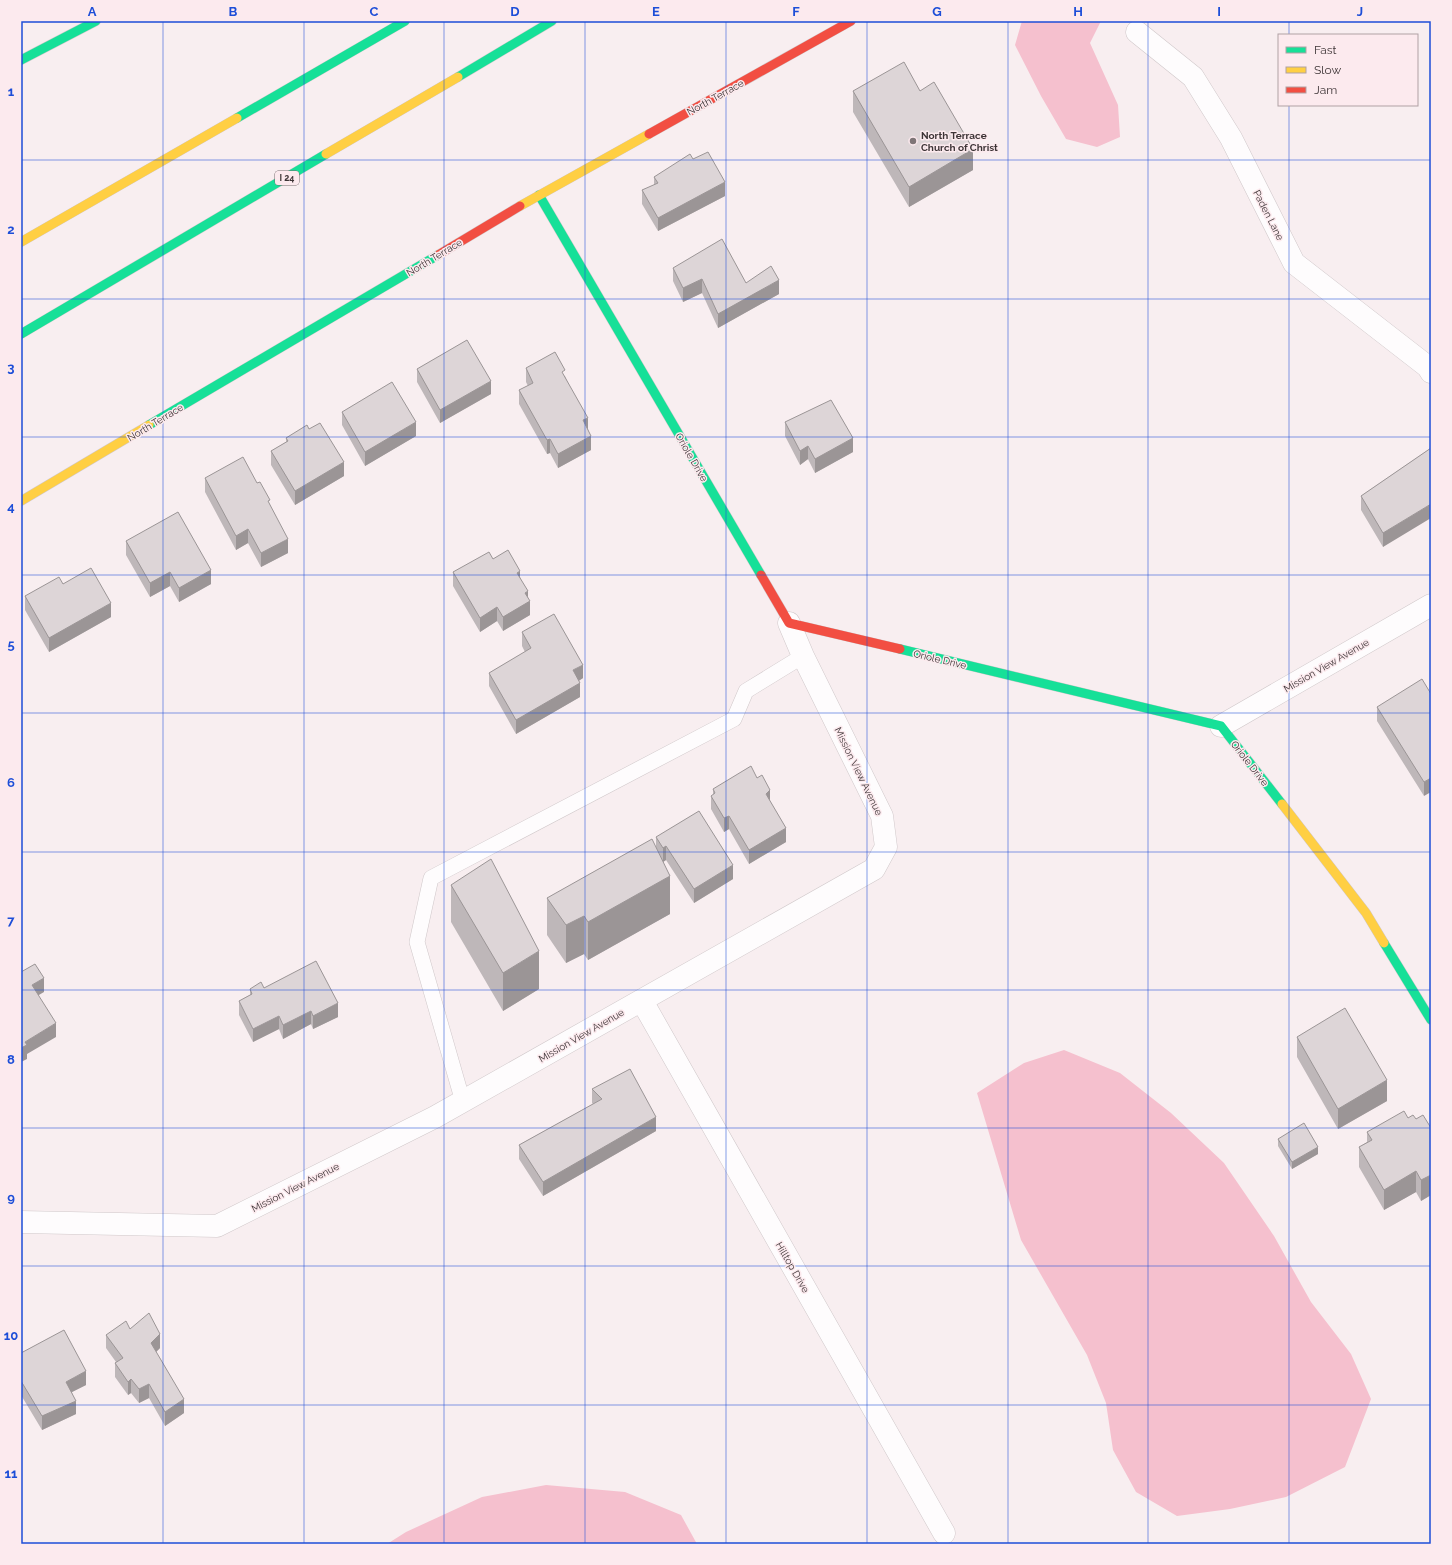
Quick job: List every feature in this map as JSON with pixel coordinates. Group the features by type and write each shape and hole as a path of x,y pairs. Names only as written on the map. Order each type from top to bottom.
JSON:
{"main road":[{"path":"21,60 96,21"},
{"path":"21,242 405,21"},
{"name":"I 24","path":"21,334 552,21"},
{"name":"North Terrace","path":"21,501 539,195 851,21"},
{"name":"Oriole Drive","path":"539,195 789,623 1221,726 1366,913 1431,1020"}],"street":[{"name":"Paden Lane","path":"1137,32 1193,77 1231,138 1294,263 1428,367 1431,372"},
{"name":"Mission View Avenue","path":"1221,726 1431,605"},
{"name":"Mission View Avenue","path":"21,1222 217,1226 463,1102 874,869 886,847 882,816 803,656 789,623"},
{"name":"Hilltop Drive","path":"642,1001 944,1533"}],"lane":[{"path":"463,1102 417,942 431,878 734,719 746,691 803,656"}],"shaded area":[{"path":"1022,21 1101,21 1090,43 1118,105 1120,137 1097,147 1066,139 1041,96 1015,45"},
{"path":"1064,1050 1120,1073 1171,1113 1224,1163 1274,1236 1311,1302 1351,1354 1371,1399 1345,1467 1286,1497 1230,1509 1177,1516 1136,1492 1113,1450 1106,1403 1087,1355 1021,1240 977,1093 1024,1063"},
{"path":"546,1485 625,1492 681,1515 697,1544 387,1544 406,1532 482,1497"}],"building":[{"name":"North Terrace Church of Christ","path":"904,62 920,91 934,82 973,149 909,187 853,91"},
{"path":"708,152 725,182 658,218 642,190 658,183 654,177 690,154 693,159"},
{"path":"722,239 746,283 771,266 779,280 718,314 702,279 683,288 673,268"},
{"path":"467,340 491,381 440,410 417,369"},
{"path":"555,352 565,370 562,372 588,418 583,420 591,436 558,454 550,439 547,440 519,390 533,383 526,368"},
{"path":"392,382 416,422 365,452 342,412"},
{"path":"831,400 853,438 815,459 808,446 800,451 785,422"},
{"path":"320,423 344,462 295,491 271,451 288,441 286,438 307,425 309,429"},
{"path":"1431,448 1431,504 1383,533 1361,496"},
{"path":"243,457 257,483 260,482 270,500 268,501 288,539 261,553 248,529 236,536 205,478"},
{"path":"178,512 211,570 179,588 170,572 150,583 126,541"},
{"path":"508,550 520,571 517,573 528,591 525,593 530,601 503,617 497,607 480,618 453,572 489,552 493,559"},
{"path":"91,568 111,603 49,638 25,596 59,577 63,584"},
{"path":"554,614 583,665 573,670 580,683 516,720 489,673 531,648 522,632"},
{"path":"1422,679 1431,694 1431,778 1424,782 1377,707"},
{"path":"751,766 757,778 762,775 770,790 766,794 786,828 749,850 729,816 724,818 711,796 715,793 713,789"},
{"path":"699,811 733,865 694,889 666,846 663,848 656,837"},
{"path":"652,839 670,876 588,922 584,916 566,925 547,898"},
{"path":"491,859 539,951 503,973 451,885"},
{"path":"316,961 338,1003 313,1016 311,1011 283,1025 279,1016 253,1029 239,1001 252,994 250,989 261,982 264,988"},
{"path":"35,964 44,978 32,985 56,1023 25,1042 27,1045 21,1048 21,972"},
{"path":"1345,1008 1387,1080 1338,1109 1297,1037"},
{"path":"630,1069 656,1117 543,1182 519,1145 602,1099 592,1089"},
{"path":"1404,1111 1408,1118 1413,1115 1416,1119 1423,1115 1431,1128 1431,1175 1421,1180 1416,1171 1384,1190 1359,1147 1372,1140 1367,1132"},
{"path":"1304,1123 1318,1147 1292,1162 1278,1139"},
{"path":"149,1313 160,1334 151,1343 184,1399 165,1412 149,1384 139,1389 131,1379 128,1382 115,1363 123,1358 106,1335 126,1321 130,1329"},
{"path":"64,1330 86,1371 66,1382 76,1401 42,1416 21,1381 21,1353"}],"traffic: fast":[{"path":"21,60 96,21"},
{"path":"237,118 405,21"},
{"path":"458,77 552,21"},
{"path":"21,334 326,154"},
{"path":"539,195 761,575"},
{"path":"149,425 438,255"},
{"path":"900,649 1221,726 1282,804"},
{"path":"1384,943 1431,1020"}],"traffic: slow":[{"path":"326,154 458,77"},
{"path":"21,242 237,118"},
{"path":"520,206 649,134"},
{"path":"21,501 149,425"},
{"path":"1282,804 1366,913 1384,943"}],"traffic: jam":[{"path":"649,134 851,21"},
{"path":"438,255 520,206"},
{"path":"761,575 789,623 900,649"}],"place":[{"name":"North Terrace Church of Christ","path":"913,141"}]}
